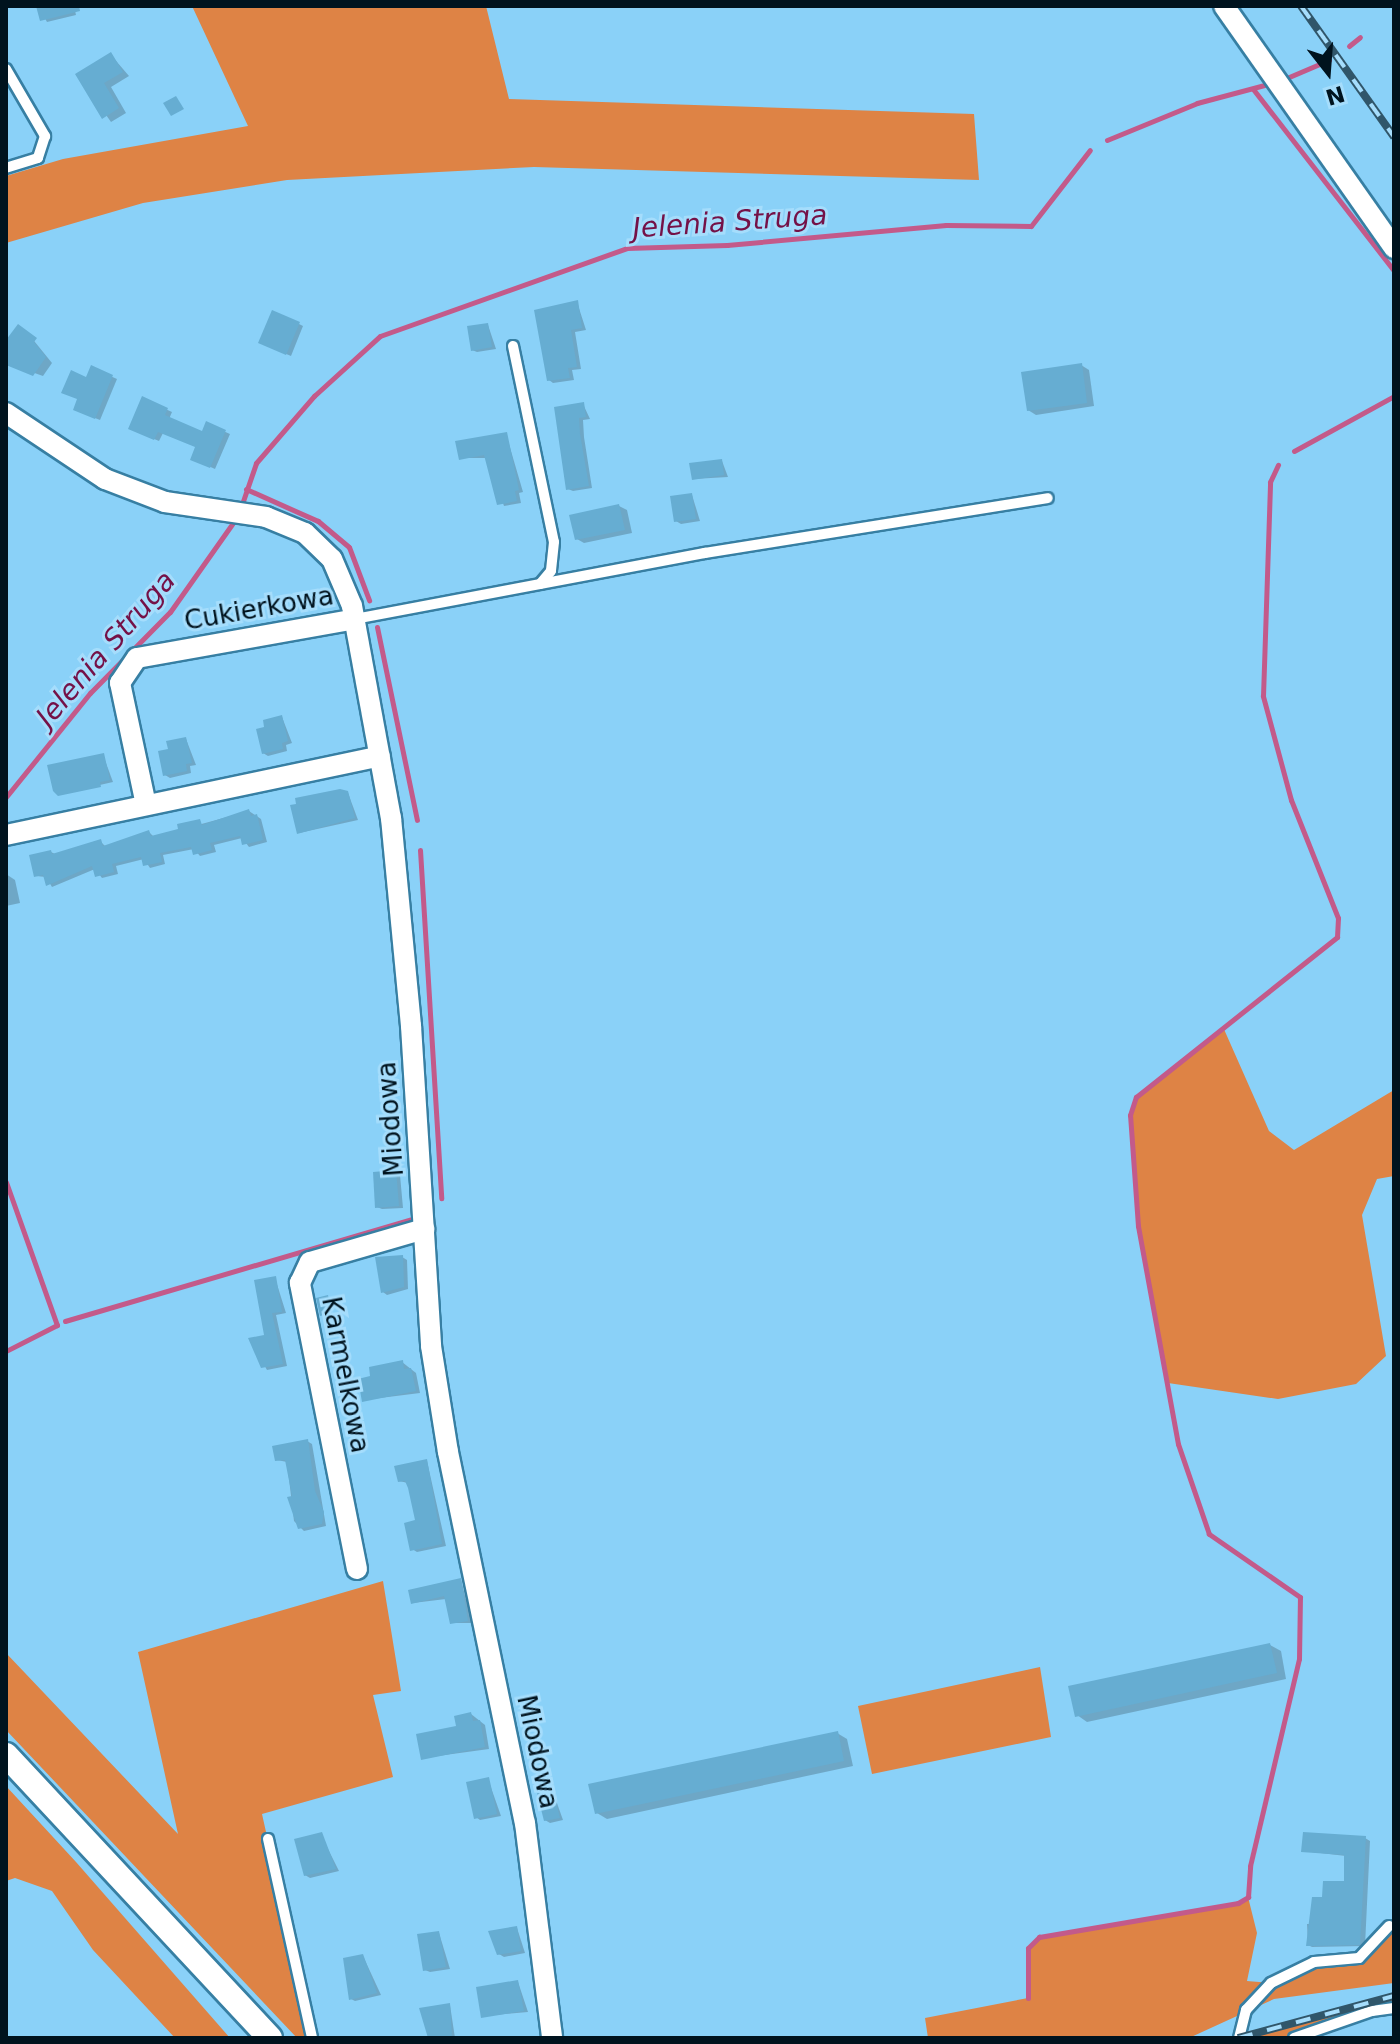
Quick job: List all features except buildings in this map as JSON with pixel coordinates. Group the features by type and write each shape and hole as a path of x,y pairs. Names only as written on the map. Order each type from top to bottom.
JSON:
{"street":[{"path":"1224,6 1394,248"},
{"name":"Miodowa","path":"6,413 120,485 165,502 266,517 305,533 332,559 355,619 391,818 411,1026 431,1346 445,1437 525,1823 552,2038"},
{"name":"Cukierkowa","path":"146,805 120,683 137,658 355,619"},
{"path":"6,835 380,756"},
{"name":"Karmelkowa","path":"357,1569 300,1283 310,1262 424,1229"},
{"path":"6,1755 270,2038"}],"lane":[{"path":"6,69 45,136 38,158 6,168"},
{"path":"513,346 554,542 551,571 540,584"},
{"path":"355,619 540,584 1048,498"},
{"path":"268,1839 312,2038"},
{"path":"1239,2038 1246,2010 1271,1983 1314,1962 1359,1958 1389,1926"},
{"path":"1294,2038 1372,2011 1394,2008"}],"shaded area":[{"path":"192,6 486,6 509,99 974,114 979,180 534,167 287,180 143,203 6,243 6,176 63,159 248,126"},
{"path":"1223,1027 1269,1131 1294,1150 1394,1090 1394,1176 1377,1179 1362,1215 1386,1356 1356,1384 1278,1399 1168,1383 1138,1226 1130,1115 1136,1097"},
{"path":"383,1581 401,1691 373,1695 393,1777 262,1814 312,2038 297,2038 6,1730 6,1653 178,1834 138,1652"},
{"path":"1040,1667 1051,1737 872,1774 858,1706"},
{"path":"6,1786 230,2038 175,2038 93,1950 52,1891 15,1878 6,1881"},
{"path":"1248,1897 1257,1933 1247,1981 1271,1983 1314,1962 1358,1958 1389,1926 1394,1926 1394,1983 1274,1999 1189,2038 928,2038 925,2018 1028,1998 1028,1948 1039,1937 1238,1903"},
{"path":"1394,1996 1394,2008 1294,2038 1239,2038"}],"waterway":[{"name":"Jelenia Struga","path":"1349,46 1360,37"},
{"name":"Jelenia Struga","path":"1282,80 1329,60"},
{"name":"Jelenia Struga","path":"1107,140 1197,103 1272,83"},
{"path":"1253,89 1394,271"},
{"name":"Jelenia Struga","path":"242,504 256,463 314,396 380,336 627,248 727,245 946,225 1031,226 1090,150"},
{"path":"1294,451 1394,396"},
{"path":"1028,1998 1028,1948 1039,1937 1238,1903 1248,1897 1250,1866 1299,1659 1300,1597 1209,1534 1178,1444 1138,1226 1130,1115 1136,1097 1337,937 1338,918 1291,800 1263,696 1270,482 1278,465"},
{"path":"246,489 318,521 349,547 369,600"},
{"name":"Jelenia Struga","path":"6,797 90,693 170,612 232,524"},
{"path":"377,627 417,820"},
{"path":"420,850 441,1198"},
{"name":"Jelenia Struga","path":"6,1182 57,1325 6,1351"},
{"path":"65,1321 412,1219"}],"railway":[{"path":"1301,6 1394,137"},
{"path":"1238,2038 1394,1996"}]}
